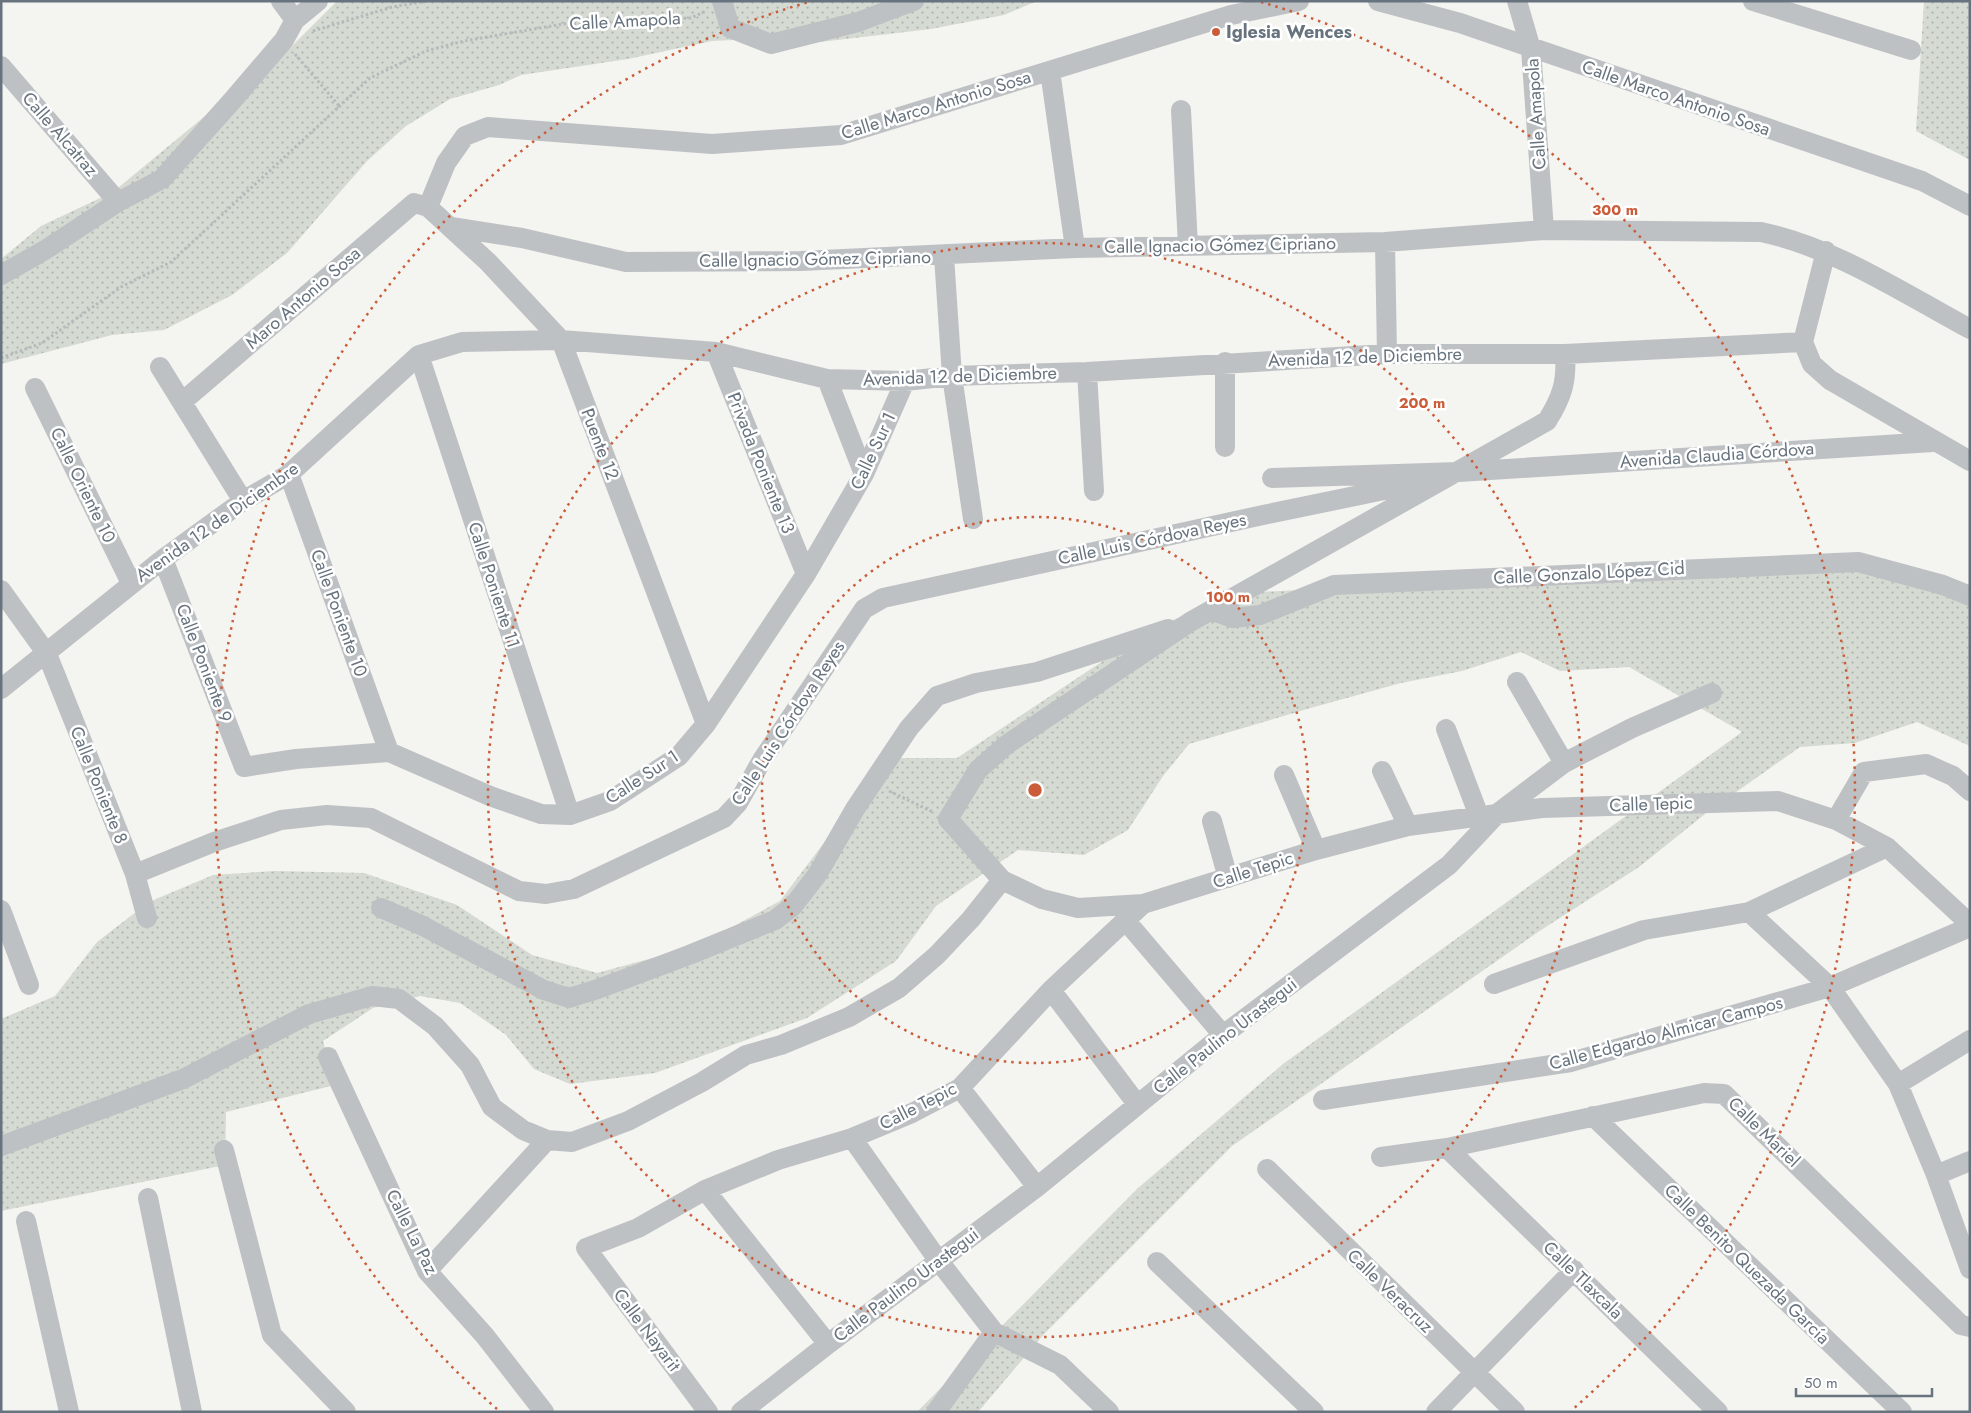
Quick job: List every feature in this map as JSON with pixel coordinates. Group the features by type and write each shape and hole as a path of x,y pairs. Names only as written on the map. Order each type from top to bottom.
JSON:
{"street":[{"path":"281,1 296,20"},
{"path":"1,275 45,250 118,202 162,179 284,40 296,20 318,1"},
{"path":"722,2 730,28 771,44 858,22 914,1"},
{"name":"Calle Marco Antonio Sosa","path":"428,207 446,163 465,136 488,127 712,144 841,135 1230,15 1299,1"},
{"name":"Calle Marco Antonio Sosa","path":"1378,1 1460,23 1531,49 1922,181 1970,206"},
{"name":"Calle Amapola","path":"1517,1 1531,49 1544,230"},
{"path":"1753,1 1911,50"},
{"name":"Calle Alcatraz","path":"1,66 118,202"},
{"path":"1050,70 1075,248"},
{"path":"1181,110 1188,246"},
{"name":"Maro Antonio Sosa","path":"182,402 414,203 428,207"},
{"name":"Puente 12","path":"428,207 488,262 560,340 706,724"},
{"name":"Calle Ignacio Gómez Cipriano","path":"451,227 522,238 626,262 801,260 944,256 1075,248 1386,242 1544,230 1761,232 1793,238 1826,251 1970,329"},
{"path":"1386,242 1387,354"},
{"path":"1826,251 1803,342 1812,364 1830,380 1970,462"},
{"path":"944,256 952,376 973,519"},
{"name":"Avenida 12 de Diciembre","path":"1,689 163,559 243,501 289,474 418,355 462,342 560,340 716,352 827,379 905,381 952,376 1087,372 1225,362 1387,354 1565,354 1803,342"},
{"name":"Privada Poniente 13","path":"716,352 806,574"},
{"path":"1272,478 1427,478 1459,472 1547,421 1560,400 1566,375 1565,354"},
{"name":"Calle Poniente 11","path":"418,355 570,815"},
{"path":"1225,362 1225,447"},
{"path":"160,367 243,501"},
{"path":"1087,372 1094,490"},
{"path":"827,379 864,474"},
{"name":"Calle Sur 1","path":"244,767 296,759 388,752 490,796 541,814 570,815 610,801 679,756 706,724 806,574 864,474 905,381"},
{"name":"Calle Oriente 10","path":"34,388 131,583"},
{"name":"Avenida Claudia Córdova","path":"1459,472 1933,442"},
{"name":"Calle Poniente 10","path":"289,474 388,752"},
{"path":"1143,904 1078,908 1042,899 997,873 953,826 978,770 1006,746 1190,622 1427,478"},
{"name":"Calle Luis Córdova Reyes","path":"135,874 214,842 281,820 327,814 371,818 520,891 546,894 574,890 724,818 738,803 762,760 864,609 883,598 1263,514 1389,489 1427,478"},
{"name":"Calle Poniente 9","path":"163,559 244,767"},
{"name":"Calle Gonzalo López Cid","path":"1211,610 1233,618 1260,615 1334,585 1858,562 1944,585 1970,596"},
{"name":"Calle Poniente 8","path":"2,592 47,654 135,874 147,918"},
{"path":"381,908 421,925 544,990 569,998 689,955 775,920 793,906 817,874 872,783 909,728 937,696 976,684 1036,672 1190,622"},
{"path":"1517,682 1564,764"},
{"name":"Calle Paulino Urastegui","path":"750,1409 828,1344 1037,1187 1223,1035 1449,865 1488,815 1564,764 1632,728 1712,693"},
{"path":"1446,729 1488,815"},
{"path":"1836,820 1864,772 1926,764 1953,776 1970,791"},
{"path":"1382,771 1408,826"},
{"path":"1284,775 1316,850"},
{"name":"Calle Tepic","path":"586,1248 638,1228 705,1190 778,1160 852,1138 912,1113 960,1088 1051,990 1143,904 1316,850 1408,826 1542,808 1778,801 1836,820 1887,847 1970,926"},
{"path":"1212,821 1228,878"},
{"path":"1494,984 1644,930 1749,912 1887,847"},
{"path":"1,1146 183,1079 308,1014 372,996 399,999 435,1026 470,1065 492,1107 523,1130 547,1140 572,1142 628,1121 702,1082 746,1055 781,1045 849,1017 898,988 937,955 972,919 997,873"},
{"path":"1,910 30,985"},
{"path":"1749,912 1830,988 1898,1084 1936,1175 1970,1268"},
{"path":"1126,920 1223,1035"},
{"name":"Calle Edgardo Almicar Campos","path":"1323,1100 1570,1062 1830,988 1970,926"},
{"path":"1051,990 1138,1104"},
{"path":"1898,1084 1970,1040"},
{"name":"Calle La Paz","path":"328,1057 427,1271 486,1336 544,1412"},
{"path":"960,1088 1037,1187"},
{"name":"Calle Mariel","path":"1381,1157 1447,1148 1704,1093 1724,1094 1962,1325 1970,1327"},
{"name":"Calle Benito Quezada García","path":"1593,1116 1902,1412"},
{"path":"852,1138 938,1260 994,1332 1060,1365 1109,1412"},
{"path":"427,1271 547,1140"},
{"name":"Calle Tlaxcala","path":"1447,1148 1718,1412"},
{"path":"224,1150 272,1335 346,1412"},
{"path":"1936,1175 1970,1161"},
{"name":"Calle Veracruz","path":"1267,1170 1515,1412"},
{"path":"705,1190 828,1344"},
{"path":"148,1198 192,1412"},
{"path":"26,1221 69,1412"},
{"name":"Calle Nayarit","path":"586,1248 708,1412"},
{"path":"1157,1262 1314,1412"},
{"path":"1436,1412 1574,1270"},
{"path":"936,1412 994,1332"}],"path":[{"path":"340,107 284,40 392,7 428,1"},
{"name":"Calle Amapola","path":"1,358 42,343 121,287 171,262 370,78 426,50 464,41 563,24 691,18 722,2"},
{"path":"872,783 953,826"}],"shaded area":[{"path":"337,1 1037,1 1004,15 931,29 820,42 756,39 712,41 628,59 521,75 499,85 450,99 406,126 367,161 287,253 232,295 164,330 112,335 1,364 1,259 41,226 113,192 205,116 274,64"},
{"path":"1924,1 1970,1 1970,160 1916,131"},
{"path":"1867,571 1970,603 1970,746 1917,722 1855,743 1800,747 1705,814 1639,867 1538,932 1232,1146 1045,1333 978,1412 917,1412 1137,1189 1283,1064 1742,732 1629,667 1560,671 1521,652 1462,671 1401,683 1189,744 1163,776 1128,830 1084,855 1018,850 936,906 896,961 807,1018 655,1073 570,1084 534,1069 506,1035 460,1003 420,996 373,1008 323,1041 335,1085 226,1112 225,1165 1,1211 1,1019 55,996 97,942 149,902 213,875 275,871 364,873 457,905 532,955 597,973 697,946 780,901 829,836 893,758 957,758 1157,625 1258,592 1583,576"}],"place":[{"name":"Iglesia Wences","path":"1216,32"}]}
